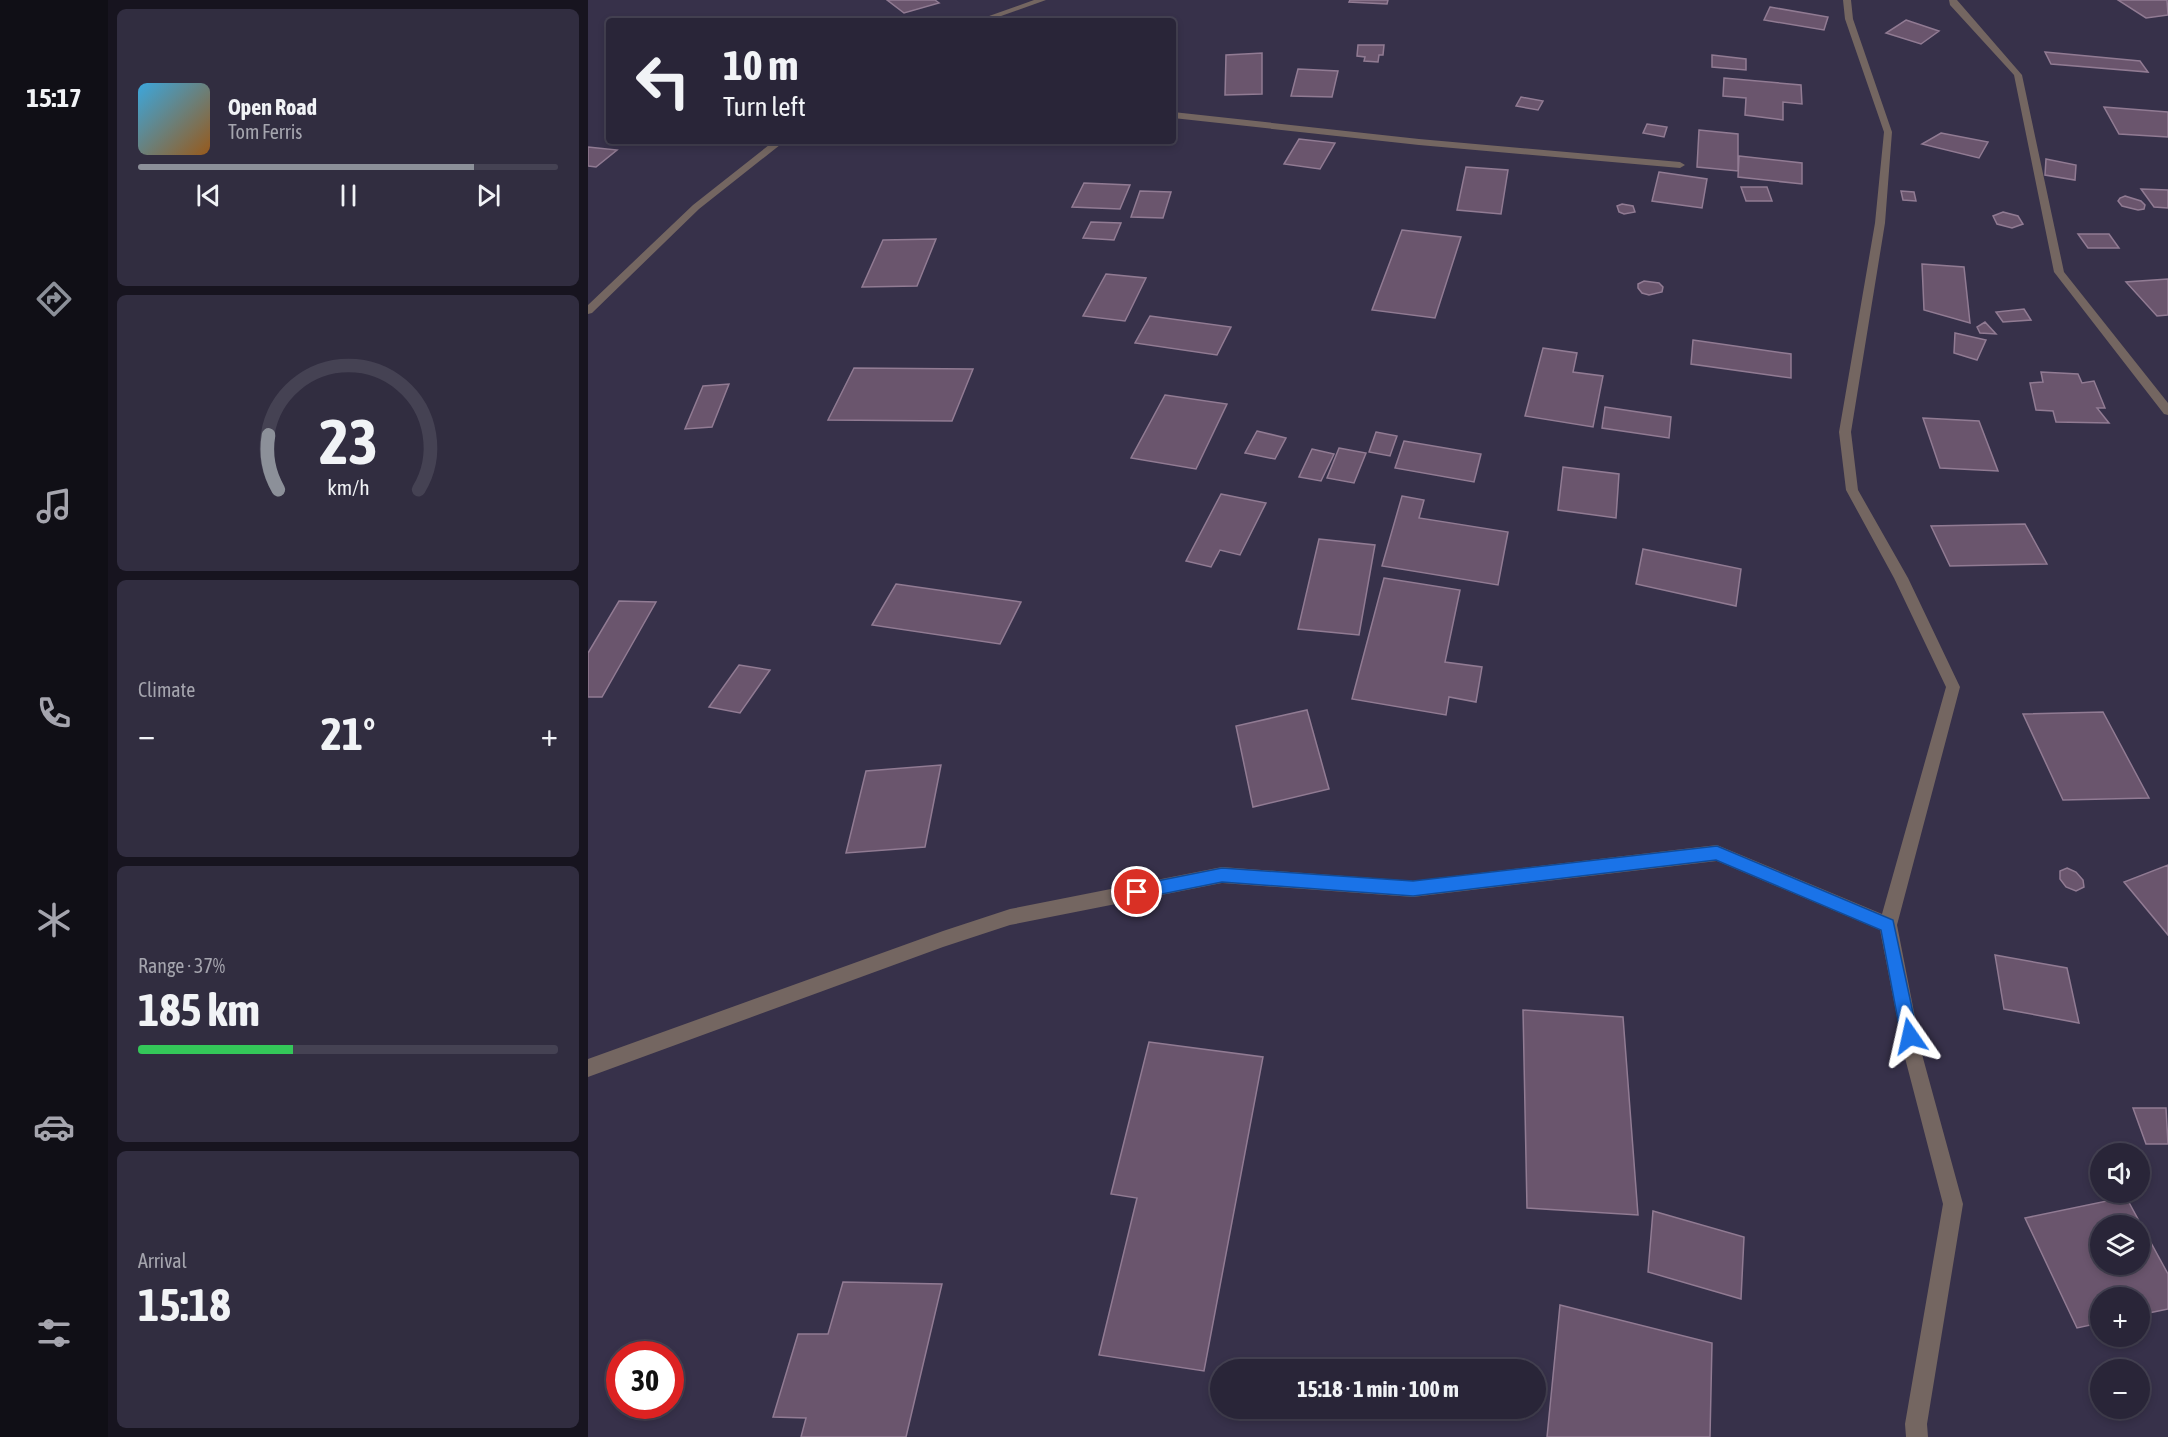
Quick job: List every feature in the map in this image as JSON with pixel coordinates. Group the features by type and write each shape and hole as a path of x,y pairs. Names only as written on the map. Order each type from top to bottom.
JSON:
{"street":[{"path":"988,18 1042,0"},
{"path":"1847,0 1850,19 1888,132 1880,223 1845,432 1852,490 1901,578 1953,687 1888,925 1914,1058 1953,1204 1916,1424 1917,1437"},
{"path":"1953,0 1953,3 2018,75 2059,272 2168,411"},
{"path":"1176,115 1419,142 1680,165"},
{"path":"588,311 696,207 776,144"},
{"path":"588,1068 943,939 1010,917 1222,875 1413,889 1717,853 1888,925"}],"building":[{"path":"887,0 935,0 939,3 904,13"},
{"path":"1350,0 1388,0 1387,4 1349,2"},
{"path":"2118,0 2167,0 2168,15 2146,18"},
{"path":"1770,7 1828,17 1824,30 1764,20"},
{"path":"1906,20 1939,31 1921,44 1886,33"},
{"path":"1358,45 1384,45 1383,55 1379,55 1378,62 1364,61 1365,57 1357,56"},
{"path":"2045,52 2140,61 2148,72 2051,64"},
{"path":"1262,53 1262,94 1225,95 1226,55"},
{"path":"1712,55 1746,59 1746,70 1712,67"},
{"path":"1298,69 1338,71 1332,97 1291,96"},
{"path":"1724,78 1801,85 1802,104 1783,102 1783,120 1745,115 1746,98 1723,96"},
{"path":"1521,97 1543,101 1538,110 1516,106"},
{"path":"2104,107 2168,112 2168,137 2119,134"},
{"path":"1647,124 1667,127 1664,137 1643,133"},
{"path":"1699,130 1738,134 1738,171 1697,167"},
{"path":"1941,133 1988,142 1979,158 1922,144"},
{"path":"1299,139 1335,143 1320,169 1284,164"},
{"path":"588,147 617,150 596,167 588,166"},
{"path":"1739,156 1802,163 1802,184 1738,177"},
{"path":"2046,159 2076,165 2075,180 2045,175"},
{"path":"1466,167 1508,170 1501,214 1457,210"},
{"path":"1659,172 1707,179 1702,208 1652,201"},
{"path":"1084,183 1130,185 1120,209 1072,207"},
{"path":"1741,187 1767,187 1772,201 1746,201"},
{"path":"2141,189 2168,190 2168,208 2154,207"},
{"path":"1140,191 1171,192 1163,218 1131,217"},
{"path":"1901,191 1914,192 1916,201 1903,200"},
{"path":"2125,196 2141,201 2145,205 2144,209 2138,210 2122,206 2118,201"},
{"path":"1622,204 1633,206 1635,212 1624,214 1619,212 1617,206"},
{"path":"2003,212 2018,216 2023,224 2012,228 1997,224 1993,216"},
{"path":"1091,222 1121,223 1114,240 1083,238"},
{"path":"1402,230 1461,237 1435,318 1372,310"},
{"path":"2078,234 2109,234 2119,248 2088,248"},
{"path":"936,239 917,286 862,287 883,240"},
{"path":"1922,264 1964,267 1970,323 1924,310"},
{"path":"1106,274 1146,278 1125,321 1083,316"},
{"path":"2168,279 2168,315 2157,316 2126,282"},
{"path":"1644,281 1659,283 1663,287 1662,292 1649,295 1642,293 1638,284"},
{"path":"2024,309 2031,320 2003,322 1996,312"},
{"path":"1150,316 1231,327 1217,355 1135,343"},
{"path":"1985,322 1996,334 1980,333 1977,327"},
{"path":"1955,333 1986,340 1977,360 1954,353"},
{"path":"1693,340 1791,354 1791,378 1691,364"},
{"path":"1543,348 1577,353 1573,372 1603,376 1593,427 1525,416"},
{"path":"854,368 973,369 952,421 828,420"},
{"path":"2041,372 2078,374 2082,383 2094,381 2105,408 2097,408 2109,423 2056,422 2053,411 2036,410 2030,383 2043,382"},
{"path":"729,384 712,427 685,429 703,386"},
{"path":"1165,395 1227,404 1196,469 1131,458"},
{"path":"1605,407 1671,417 1669,438 1602,428"},
{"path":"1923,418 1979,421 1998,471 1940,468"},
{"path":"1257,431 1286,438 1275,459 1245,453"},
{"path":"1376,432 1397,436 1390,456 1369,452"},
{"path":"1404,441 1481,454 1474,482 1395,468"},
{"path":"1339,448 1366,453 1354,483 1327,478"},
{"path":"1312,449 1334,454 1321,481 1299,477"},
{"path":"1563,467 1619,474 1616,518 1558,510"},
{"path":"1221,494 1266,503 1240,555 1220,550 1211,567 1186,561"},
{"path":"1402,496 1424,500 1419,518 1508,532 1498,585 1382,566"},
{"path":"2025,524 2047,564 1950,566 1931,526"},
{"path":"1319,539 1375,545 1359,635 1298,629"},
{"path":"1643,549 1741,569 1736,606 1636,584"},
{"path":"1384,578 1460,590 1445,662 1482,667 1476,702 1449,697 1446,715 1352,699"},
{"path":"896,584 1021,602 1000,644 872,625"},
{"path":"619,601 656,602 602,697 588,697 588,653"},
{"path":"739,665 770,670 740,713 709,707"},
{"path":"1307,710 1329,789 1253,807 1236,726"},
{"path":"2103,712 2149,798 2063,800 2023,714"},
{"path":"941,765 925,847 846,853 866,771"},
{"path":"2168,865 2168,935 2124,882"},
{"path":"2067,868 2076,872 2083,880 2084,887 2076,891 2066,887 2060,879 2060,871"},
{"path":"1995,955 2067,968 2079,1023 2004,1009"},
{"path":"1523,1010 1623,1017 1638,1215 1527,1208"},
{"path":"1149,1042 1263,1057 1204,1371 1099,1355 1137,1198 1111,1194"},
{"path":"2133,1108 2166,1108 2168,1144 2146,1143"},
{"path":"2097,1203 2129,1203 2136,1215 2090,1215 2090,1275 2150,1275 2150,1241 2168,1274 2168,1309 2150,1313 2150,1287 2090,1287 2090,1325 2077,1328 2025,1218"},
{"path":"1653,1211 1744,1237 1741,1299 1648,1272"},
{"path":"843,1282 942,1284 906,1437 801,1437 806,1418 773,1417 798,1334 828,1334"},
{"path":"1560,1305 1712,1343 1710,1437 1547,1437"}],"route":[{"path":"1137,892 1222,875 1413,889 1717,853 1888,925 1910,1036"}]}
